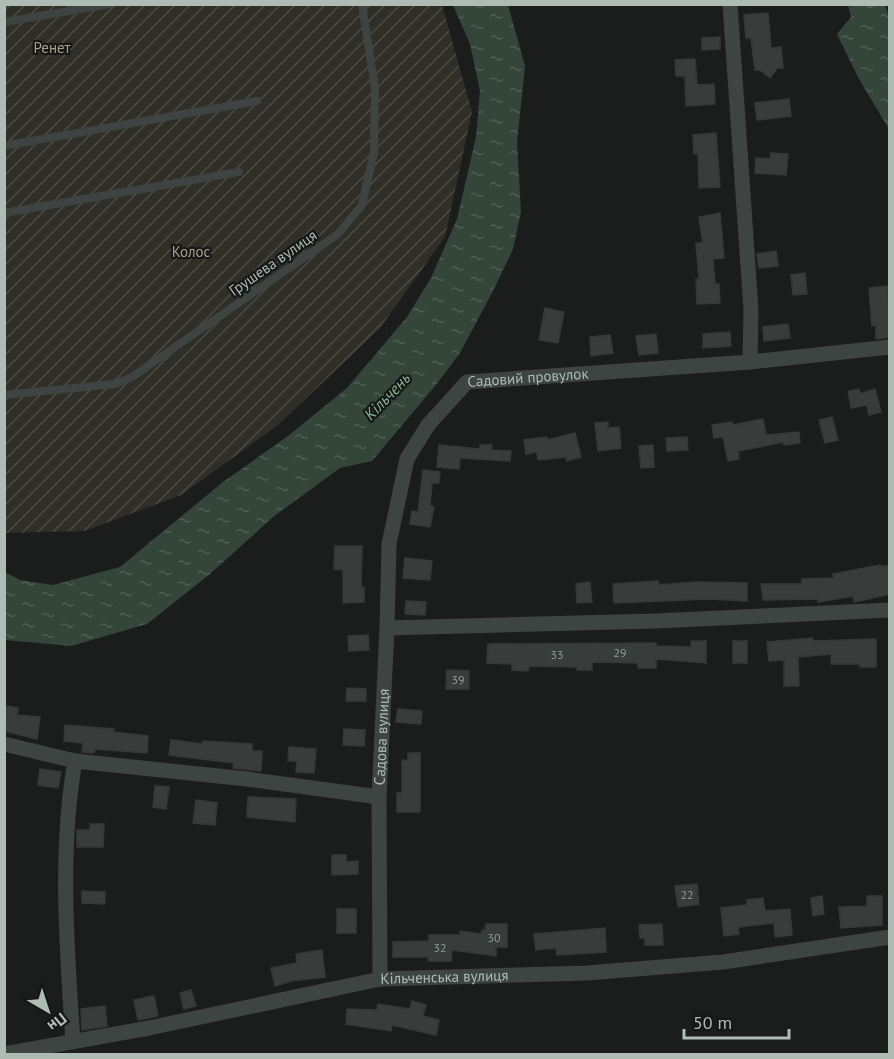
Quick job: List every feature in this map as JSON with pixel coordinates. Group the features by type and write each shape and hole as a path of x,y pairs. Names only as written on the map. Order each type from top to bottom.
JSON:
{"street":[{"path":"730,4 750,277 750,362"},
{"name":"Садовий провулок","path":"387,628 389,544 407,459 428,425 467,382 750,362 890,347"},
{"path":"387,628 655,621 890,610"},
{"name":"Садова вулиця","path":"4,744 75,761 247,779 379,798 387,628"},
{"path":"73,1042 69,977 67,809 75,761"},
{"path":"379,798 380,979"},
{"name":"Кільченська вулиця","path":"4,1054 380,979 587,973 723,962 890,937"}],"lane":[{"path":"4,22 110,4"},
{"name":"Грушева вулиця","path":"4,395 115,384 132,377 338,234 362,205 374,152 375,89 362,4"},
{"path":"4,146 257,101"},
{"path":"4,213 239,172"}],"green space":[{"name":"Колос","path":"4,5 442,5 472,112 445,237 380,328 278,425 181,495 85,531 5,533"}],"water":[{"name":"Кільчень","path":"453,5 508,5 525,66 517,142 521,212 513,249 460,353 372,461 340,468 273,517 210,574 147,624 71,646 5,640 5,572 20,580 53,585 120,567 223,482 288,436 347,388 407,317 431,278 457,219 476,137 480,91 470,44"},
{"path":"848,5 885,5 889,17 889,129 859,79 837,34 851,17"}],"building":[{"path":"768,13 771,48 781,47 783,68 777,68 770,78 760,70 755,70 751,38 746,38 744,15"},
{"path":"720,37 720,49 702,50 702,38"},
{"path":"695,59 697,85 714,84 715,104 686,106 685,76 676,76 675,60"},
{"path":"789,99 791,116 757,120 755,103"},
{"path":"716,133 720,187 699,188 698,153 694,154 693,135"},
{"path":"771,153 788,154 786,175 755,173 756,158 770,159"},
{"path":"720,213 724,258 713,259 715,284 719,284 720,303 697,304 696,279 699,279 696,243 703,243 699,217"},
{"path":"776,251 778,266 759,268 757,254"},
{"path":"805,273 807,294 793,295 791,275"},
{"path":"888,286 890,337 876,339 876,325 872,326 869,288"},
{"path":"545,308 564,312 558,343 539,340"},
{"path":"788,324 790,338 764,341 763,327"},
{"path":"730,332 731,346 703,348 703,334"},
{"path":"656,334 658,353 639,355 636,336"},
{"path":"610,335 613,353 591,356 590,337"},
{"path":"859,389 860,394 875,389 881,412 869,415 867,405 851,408 848,391"},
{"path":"832,417 838,440 825,443 819,420"},
{"path":"763,419 766,435 799,432 800,443 784,445 784,442 738,451 739,459 728,461 723,437 714,438 712,425 732,422 733,425"},
{"path":"608,422 608,428 619,427 621,448 598,451 595,423"},
{"path":"575,433 581,457 567,461 566,457 538,460 537,452 526,454 524,440 547,437 547,440"},
{"path":"687,437 688,450 667,451 666,438"},
{"path":"439,445 480,449 480,445 492,445 491,450 511,451 510,461 460,458 459,469 437,467"},
{"path":"653,445 654,467 641,468 639,446"},
{"path":"423,470 440,472 439,483 432,483 430,506 434,507 430,527 410,524 412,511 418,512"},
{"path":"335,546 362,546 361,587 364,587 364,602 343,603 343,570 334,569"},
{"path":"405,558 432,561 430,580 403,578"},
{"path":"880,565 880,567 890,565 890,594 854,602 853,596 818,602 818,599 763,600 761,584 802,584 802,579 834,578 833,574"},
{"path":"658,581 659,585 695,582 747,583 747,601 709,599 614,603 613,584"},
{"path":"590,582 592,602 577,603 576,584"},
{"path":"406,601 426,602 425,615 405,614"},
{"path":"368,635 369,650 349,651 348,636"},
{"path":"813,638 813,641 876,639 876,667 860,667 860,664 831,664 831,654 798,657 799,686 784,686 784,660 769,661 767,642"},
{"path":"691,641 706,641 706,663 656,659 656,668 638,668 638,663 592,662 592,670 577,670 577,667 529,666 528,671 512,670 512,664 487,663 488,644 656,643 656,646 691,647"},
{"path":"733,641 747,641 747,663 733,663"},
{"path":"447,670 469,671 469,689 446,689"},
{"path":"347,688 366,689 366,701 346,701"},
{"path":"7,706 18,708 17,715 40,717 37,739 4,731"},
{"path":"398,709 422,711 421,724 396,722"},
{"path":"65,725 114,729 113,732 148,736 147,753 95,749 94,753 82,752 83,743 64,741"},
{"path":"344,729 365,730 364,746 343,745"},
{"path":"171,740 202,744 203,741 252,744 252,751 262,751 261,771 233,768 234,763 169,755"},
{"path":"289,747 316,749 314,773 296,772 297,761 288,761"},
{"path":"408,753 420,753 420,812 397,812 397,793 402,793 402,760 408,761"},
{"path":"40,769 61,772 58,788 38,785"},
{"path":"155,786 169,787 166,809 153,807"},
{"path":"248,797 296,799 295,822 247,817"},
{"path":"196,800 217,803 215,825 193,823"},
{"path":"90,824 104,824 103,847 77,847 77,830 90,830"},
{"path":"332,855 346,855 346,862 358,861 358,874 332,875"},
{"path":"697,884 699,904 678,907 675,886"},
{"path":"82,891 105,892 105,904 82,903"},
{"path":"822,896 824,914 813,916 811,898"},
{"path":"867,896 882,896 882,925 841,928 839,907 867,906"},
{"path":"763,898 765,911 790,909 792,935 775,937 774,923 738,927 739,934 724,936 721,908 747,905 747,900"},
{"path":"337,909 356,909 356,933 337,933"},
{"path":"486,924 507,924 507,947 496,947 496,956 452,950 451,961 428,961 428,957 393,957 393,942 429,941 429,935 460,935 460,931 481,934"},
{"path":"662,924 663,945 645,945 645,938 640,938 639,925"},
{"path":"605,928 606,952 557,955 556,948 536,950 534,934"},
{"path":"322,950 325,977 291,981 275,986 271,968 297,963 296,954"},
{"path":"191,990 196,1006 184,1009 180,993"},
{"path":"154,996 158,1016 138,1020 134,1000"},
{"path":"412,1001 426,1005 423,1016 439,1020 436,1035 392,1025 391,1031 346,1024 347,1009 377,1010 378,1004 410,1009"},
{"path":"105,1006 107,1026 82,1030 81,1009"}],"park label":[{"name":"Ренет","path":"52,48"}]}
